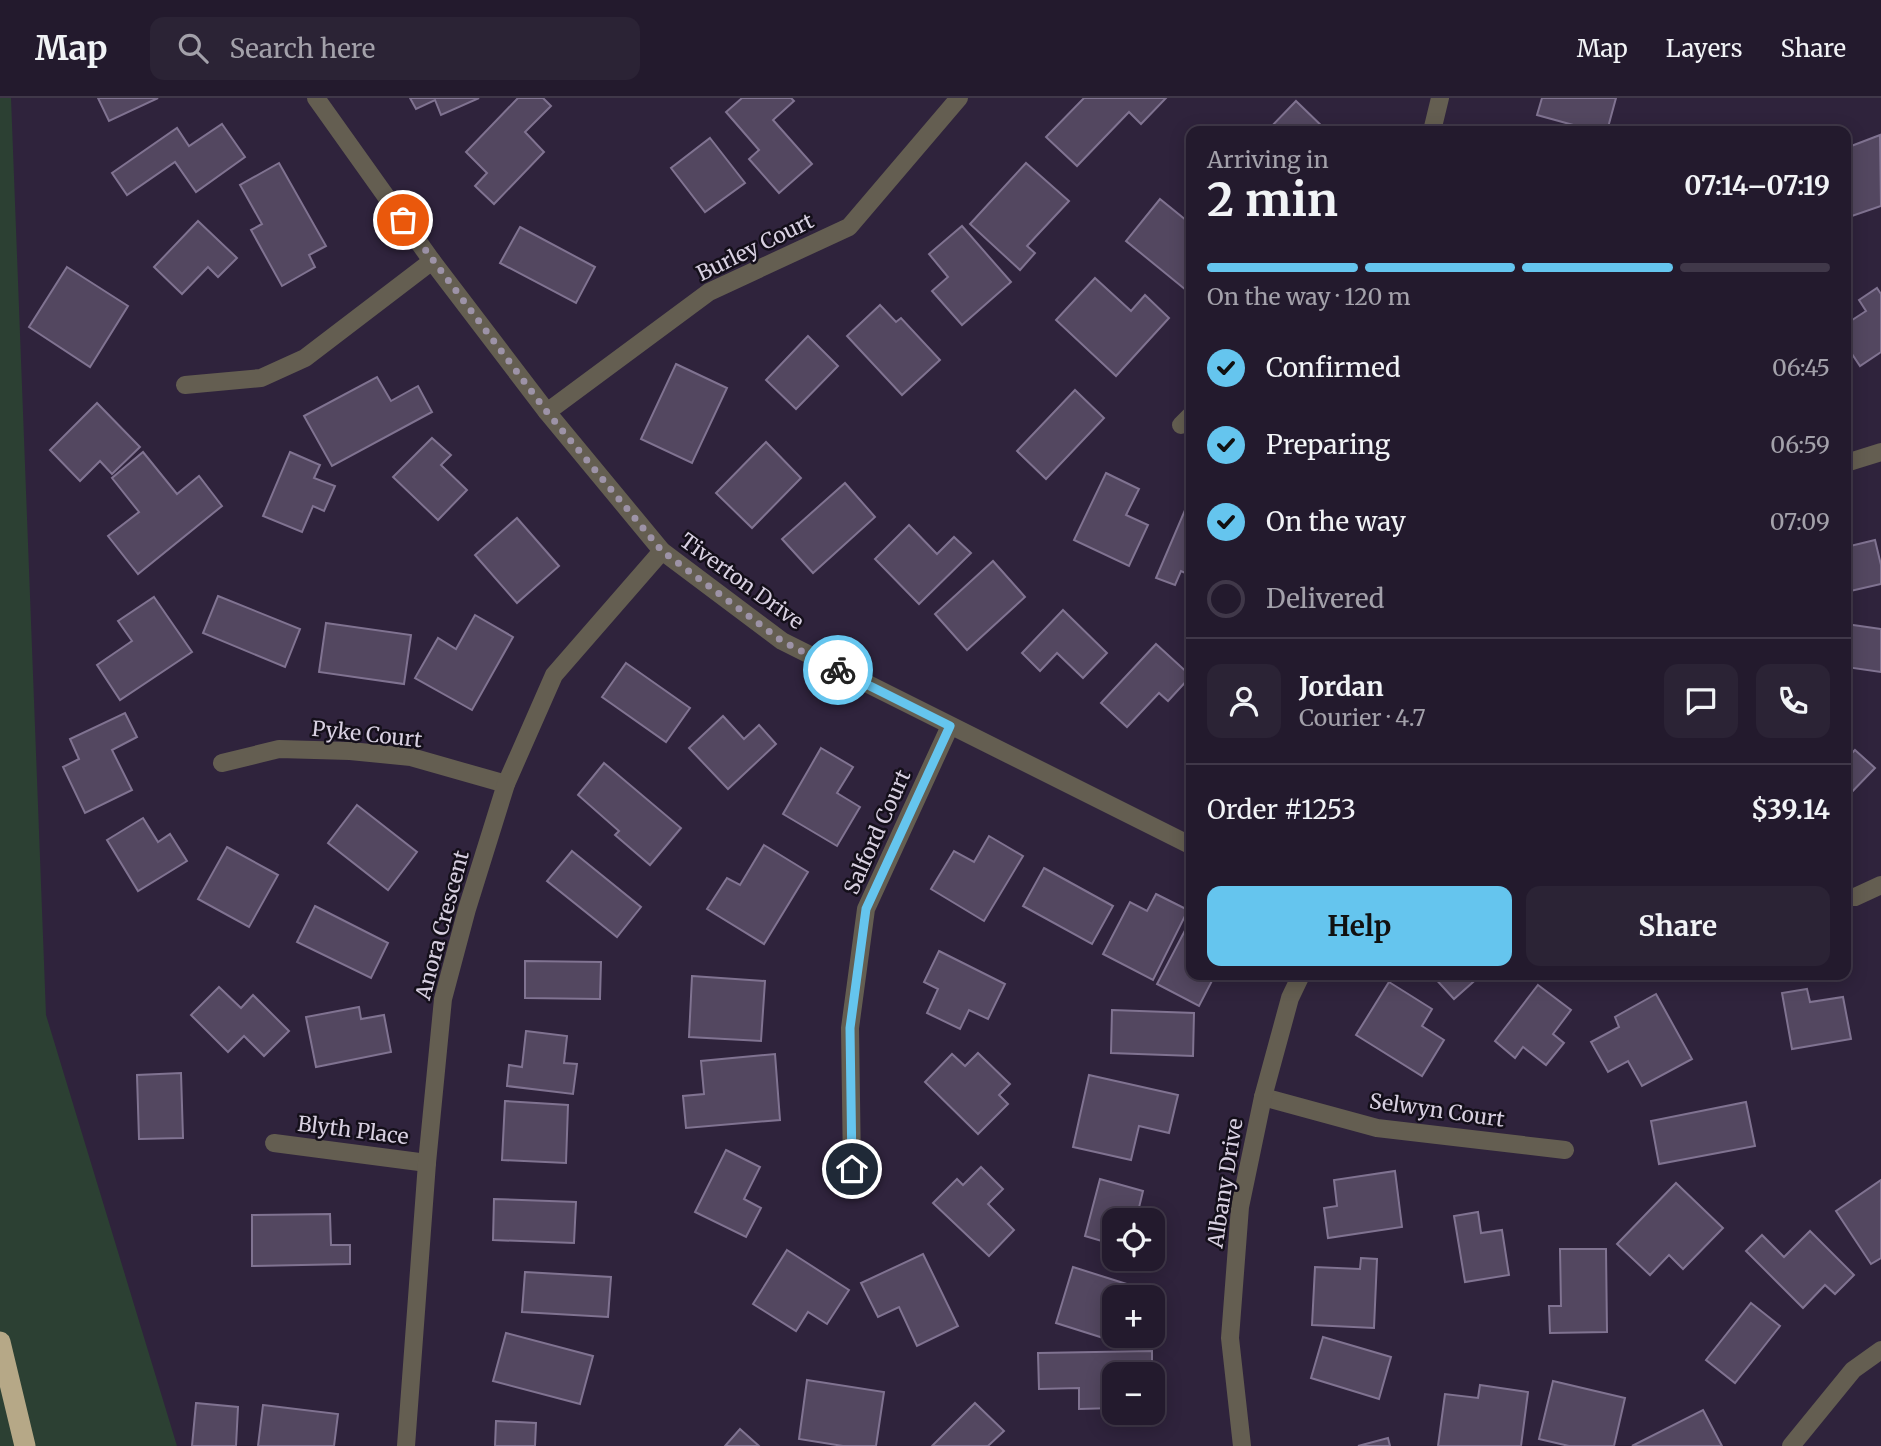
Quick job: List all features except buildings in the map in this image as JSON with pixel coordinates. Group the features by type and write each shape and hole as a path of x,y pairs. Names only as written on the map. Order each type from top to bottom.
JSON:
{"highway":[{"path":"0,1342 25,1446"}],"street":[{"name":"Tiverton Drive","path":"316,98 432,261 547,412 662,551 782,641 1186,843"},
{"name":"Burley Court","path":"547,412 709,292 849,227 959,98"},
{"path":"1433,126 1440,98"},
{"path":"185,385 261,378 305,358 432,261"},
{"path":"1851,461 1881,452"},
{"name":"Anora Crescent","path":"406,1446 427,1163 443,999 467,909 506,784 554,675 662,551"},
{"name":"Salford Court","path":"852,1169 850,1028 866,909 950,726"},
{"name":"Pyke Court","path":"222,763 279,749 350,751 411,758 506,784"},
{"path":"1855,897 1881,885"},
{"name":"Albany Drive","path":"1242,1446 1230,1338 1240,1208 1263,1097 1290,998 1299,980"},
{"name":"Selwyn Court","path":"1263,1097 1377,1128 1565,1150"},
{"name":"Blyth Place","path":"274,1143 427,1163"},
{"path":"1791,1446 1853,1370 1881,1350"}],"green space":[{"path":"0,98 11,98 46,1015 177,1446 0,1446"}],"way so far":[{"path":"403,220 547,412 662,551 782,641 838,670"}],"route":[{"path":"838,670 950,726 866,909 850,1028 852,1169"}]}
